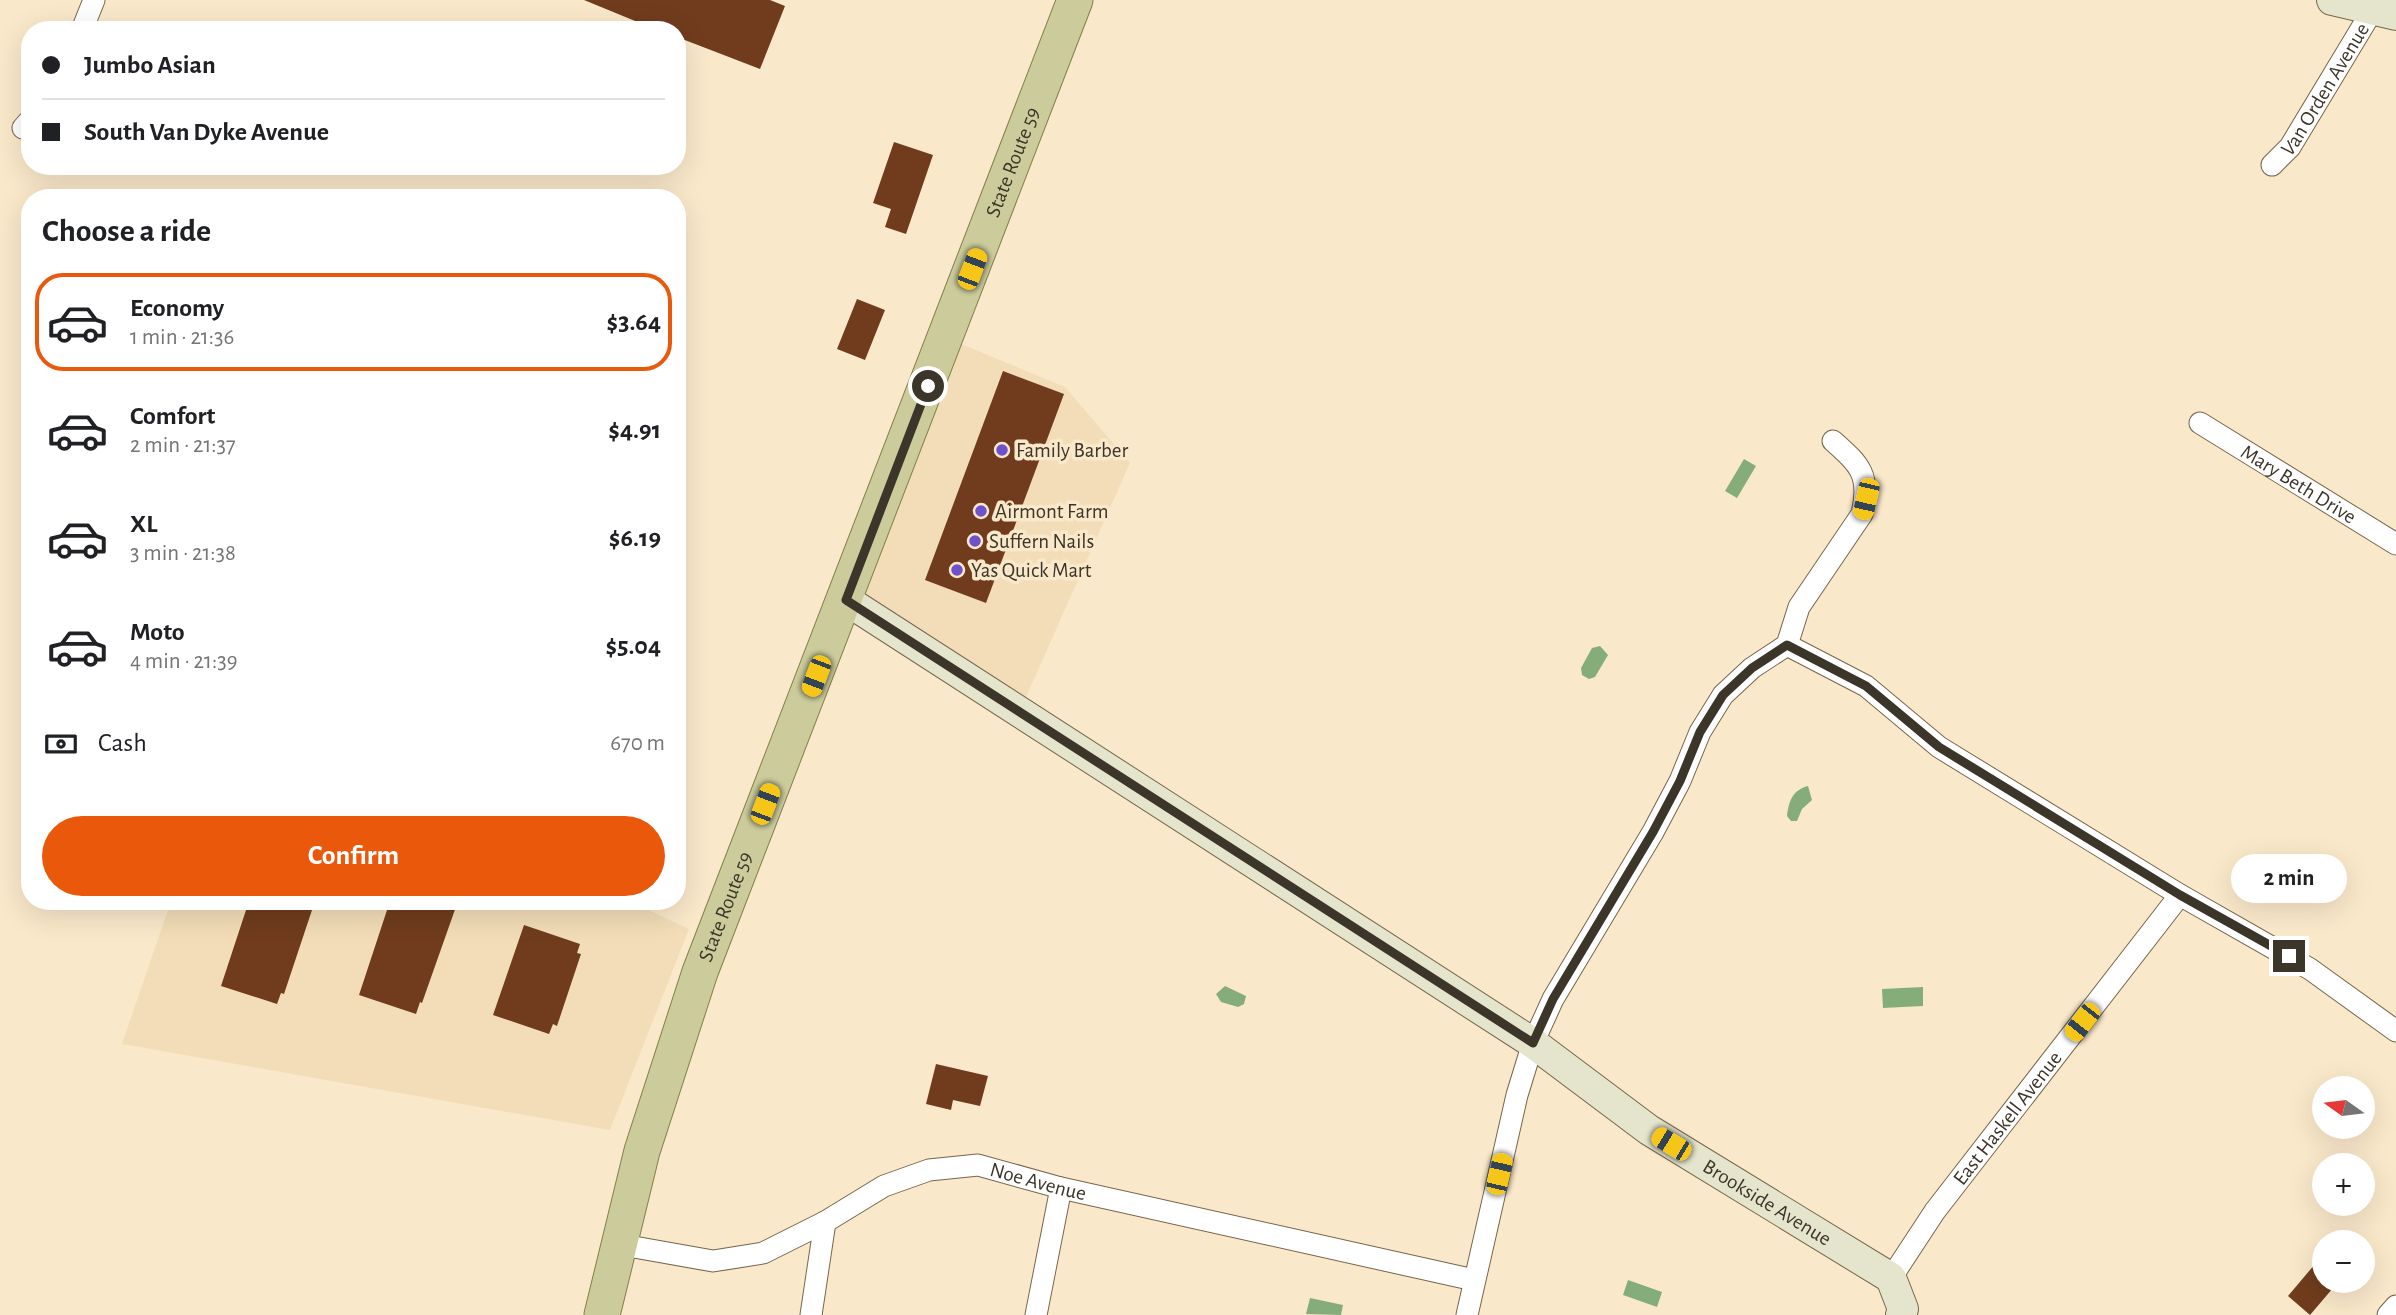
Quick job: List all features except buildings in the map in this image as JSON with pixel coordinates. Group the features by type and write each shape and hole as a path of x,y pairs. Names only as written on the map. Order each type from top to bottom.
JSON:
{"main road":[{"name":"State Route 59","path":"602,1315 617,1244 652,1115 700,972 846,600 1075,0"}],"street":[{"path":"86,21 94,0"},
{"path":"2332,0 2384,13"},
{"name":"Van Orden Avenue","path":"2272,165 2290,147 2384,13"},
{"name":"Mary Beth Drive","path":"2200,423 2396,544"},
{"path":"1467,1315 1517,1094 1533,1043 1553,999 1653,832 1680,781 1700,732 1723,695 1752,668 1787,645 1799,607 1863,514 1866,499 1864,473 1857,462 1833,441"},
{"name":"Brookside Avenue","path":"846,600 1533,1043 1649,1130 1891,1278"},
{"path":"1787,645 1866,686 1939,747 2180,895 2311,969 2396,1031"},
{"name":"East Haskell Avenue","path":"1891,1278 1935,1211 2180,895"},
{"name":"Noe Avenue","path":"617,1244 713,1261 763,1253 825,1222 884,1186 929,1170 978,1165 1060,1188 1474,1280"},
{"path":"1036,1315 1060,1188"},
{"path":"811,1315 825,1222"},
{"path":"1891,1278 1902,1312"},
{"path":"2388,1315 2396,1306"}],"shaded area":[{"path":"959,343 1065,387 1130,463 1023,704 860,598"},
{"path":"1744,459 1756,466 1737,498 1725,491"},
{"path":"1600,646 1608,655 1595,677 1589,679 1582,675 1581,668 1592,648"},
{"path":"1808,786 1812,800 1802,809 1797,821 1791,821 1787,816 1791,801 1795,793"},
{"path":"168,910 648,910 689,929 610,1130 122,1044"},
{"path":"1225,986 1246,996 1244,1004 1238,1007 1221,1002 1216,994"},
{"path":"1923,987 1923,1006 1883,1008 1882,989"},
{"path":"1628,1280 1662,1292 1657,1307 1623,1295"},
{"path":"1310,1298 1343,1305 1341,1315 1306,1314"}],"place":[{"name":"Family Barber","path":"1002,450"},
{"name":"Airmont Farm","path":"981,511"},
{"name":"Suffern Nails","path":"975,541"},
{"name":"Yas Quick Mart","path":"957,570"}],"route":[{"path":"928,386 846,600 1533,1043 1553,999 1653,832 1680,781 1700,732 1723,695 1752,668 1787,645 1866,686 1939,747 2180,895 2289,956"}]}
